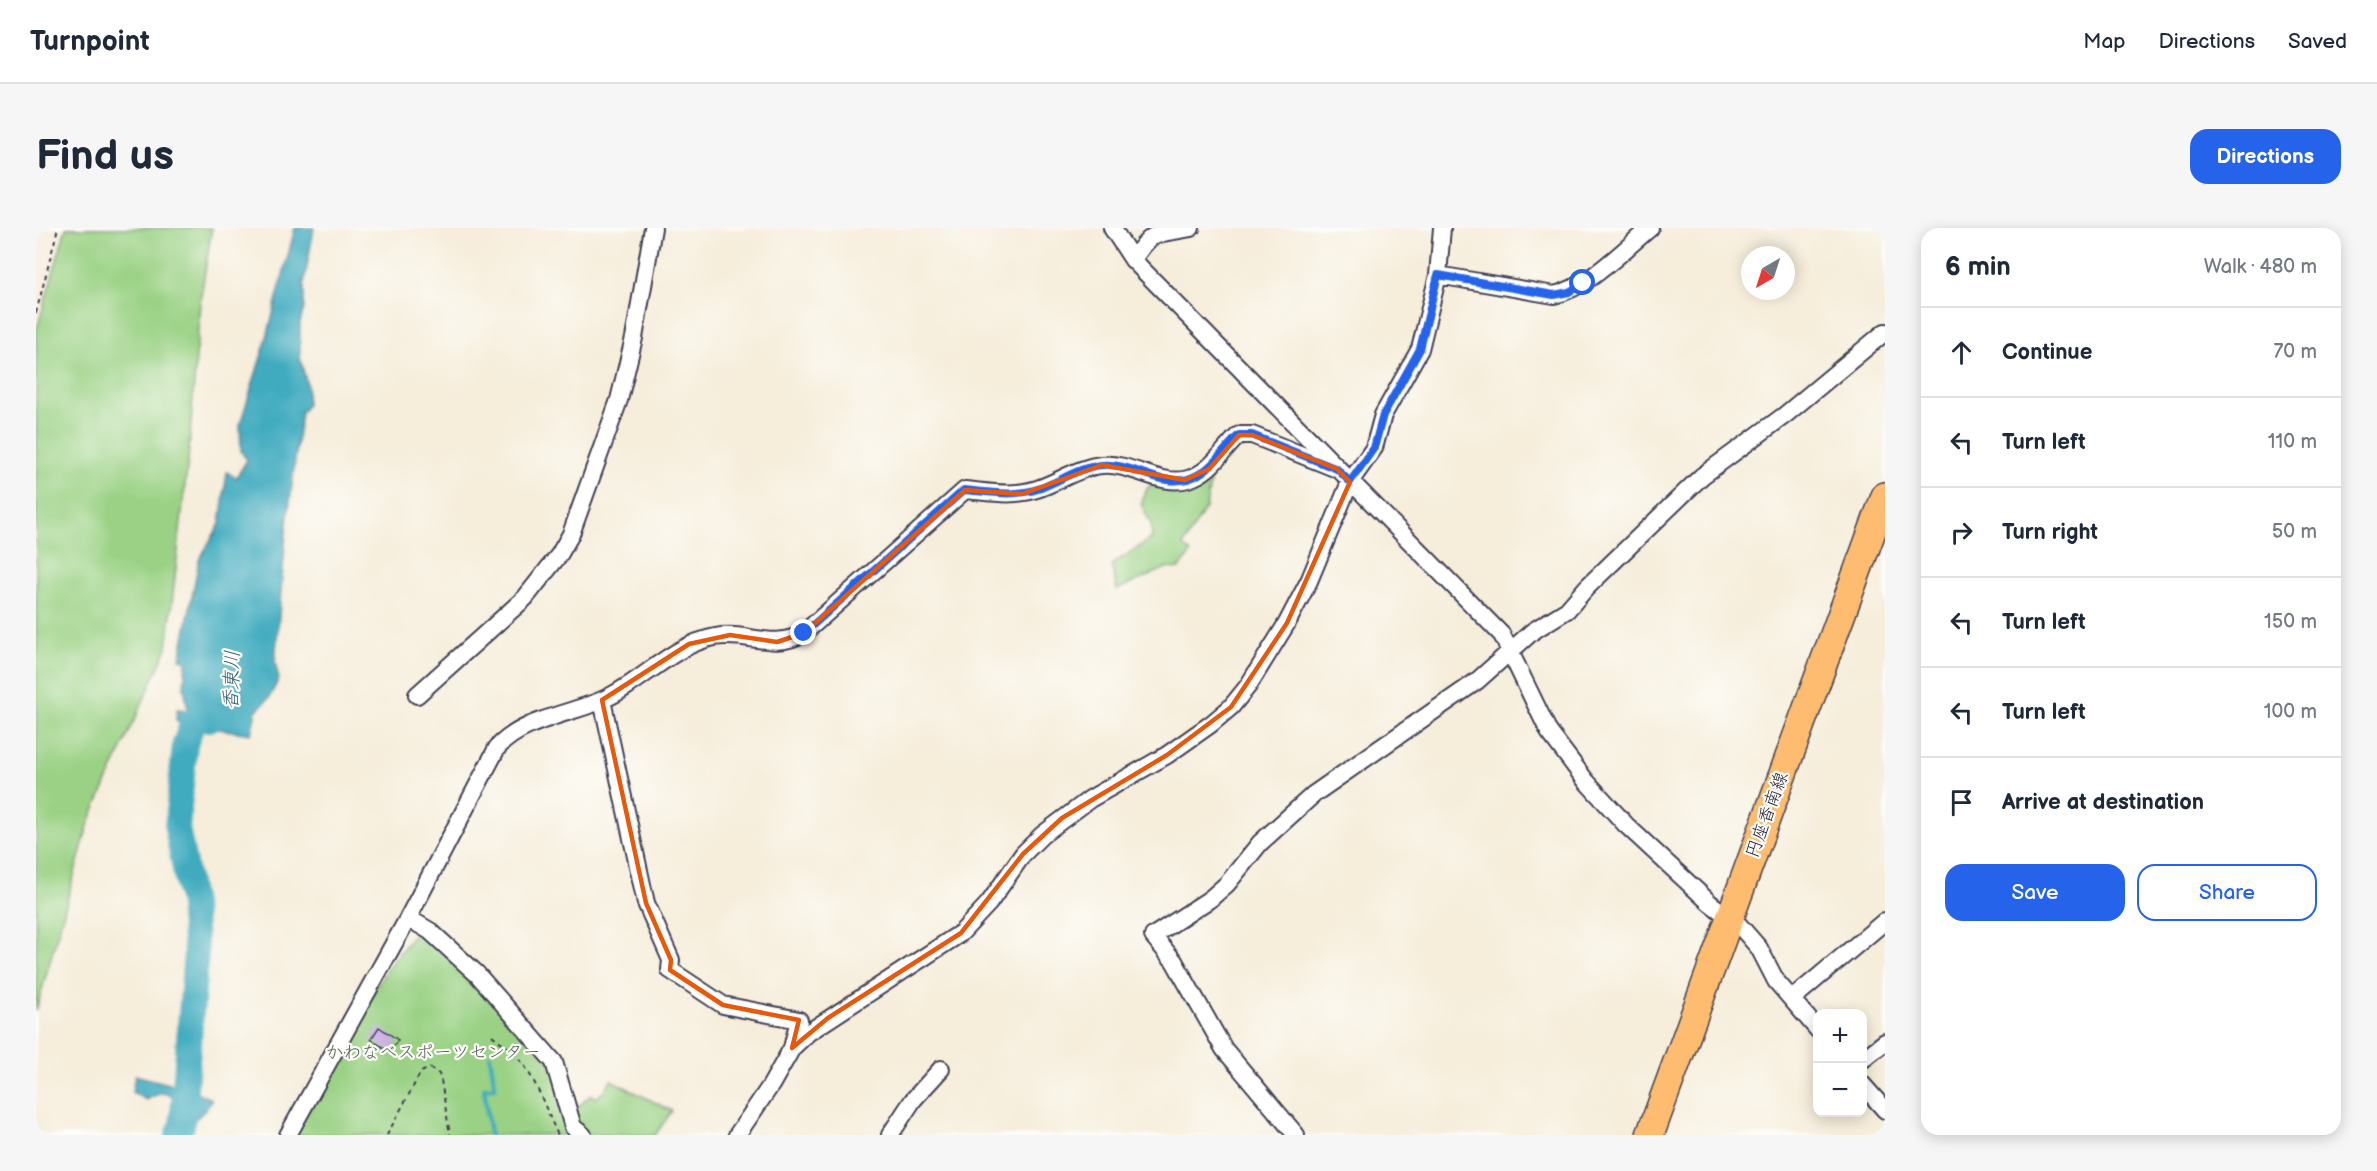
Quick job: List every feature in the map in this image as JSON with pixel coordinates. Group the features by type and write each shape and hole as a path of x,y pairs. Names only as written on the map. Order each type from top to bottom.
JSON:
{"main road":[{"name":"円座香南線","path":"1650,1135 1885,496"}],"street":[{"path":"417,695 525,598 560,555 571,534 619,400 634,338 653,228"},
{"path":"1112,228 1133,260 1502,635 1549,732 1586,782 1626,825 1739,925 1759,948 1776,981 1813,1024"},
{"path":"1133,260 1144,242 1155,233 1191,228"},
{"path":"737,1135 771,1085 792,1048 808,1032 961,933 989,903 1023,854 1062,818 1090,799 1167,755 1211,724 1231,707 1248,686 1287,623 1309,581 1350,482 1374,448 1383,415 1420,349 1438,275 1442,228"},
{"path":"1438,275 1554,295 1569,292 1650,228"},
{"path":"1296,1135 1224,1049 1174,961 1153,936 1210,899 1227,884 1260,843 1314,794 1477,681 1533,631 1567,610 1587,586 1702,476 1785,415 1885,332"},
{"path":"288,1135 408,918 497,748 506,738 520,730 602,700 634,682 689,644 730,635 777,642 792,640 804,633 964,490 1004,495 1022,494 1102,465 1118,465 1168,480 1185,480 1209,469 1239,435 1252,435 1337,469"},
{"path":"602,700 646,903 671,960 670,970 723,1005 799,1020 792,1048"},
{"path":"408,918 430,931 477,974 554,1062 573,1127 583,1135"},
{"path":"1792,999 1885,921"},
{"path":"1867,1057 1885,1042"},
{"path":"890,1135 913,1101 941,1069"},
{"path":"1867,1089 1885,1110"}],"path":[{"path":"36,314 58,228"},
{"path":"492,1035 514,1052 530,1074 549,1111 558,1135"},
{"path":"387,1135 421,1072 430,1068 439,1074 441,1080 450,1135"}],"highlighted area":[{"path":"1239,435 1252,435 1337,469 1350,482 1287,623 1231,707 1167,755 1062,818 1023,854 961,933 828,1018 792,1048 799,1020 723,1005 670,970 671,960 646,903 602,700 689,644 730,635 777,642 804,633 965,490 1022,494 1102,465 1185,480 1209,469"}],"green space":[{"path":"66,228 212,228 200,302 189,450 167,648 89,822 36,1011 36,332"},
{"path":"1211,476 1206,508 1183,545 1191,553 1179,569 1166,568 1117,590 1111,565 1152,538 1151,524 1141,504 1147,489 1154,480 1193,482"},
{"name":"かわなべスポーツセンター","path":"421,925 550,1060 574,1135 294,1135 386,970"},
{"path":"611,1080 672,1111 655,1135 588,1135 572,1112 591,1095 596,1098"}],"water":[{"path":"295,228 314,228 304,283 304,308 300,323 300,357 307,385 307,405 301,412 286,533 275,662 279,679 269,698 256,711 251,734 199,726 187,738 183,725 176,720 177,709 188,710 184,687 186,661 180,659 199,560 220,524 227,472 236,478 247,460 241,451 240,424 266,341"},
{"path":"135,1075 184,1088 212,1099 203,1112 184,1127 184,1135 167,1135 174,1124 179,1106 173,1095 161,1093 146,1100 132,1092"}],"building":[{"path":"379,1027 398,1040 390,1052 371,1039"}],"waterway":[{"name":"香東川","path":"178,1135 182,1126 196,952 192,904 177,828 185,744 194,719 209,719"},
{"path":"490,1056 495,1088 484,1088 490,1135"}],"route":[{"path":"804,633 964,490 1004,495 1022,494 1102,465 1118,465 1168,480 1185,480 1209,469 1239,435 1252,435 1337,469 1350,482 1374,448 1383,415 1420,349 1438,275 1554,295 1569,292 1583,283"}]}
